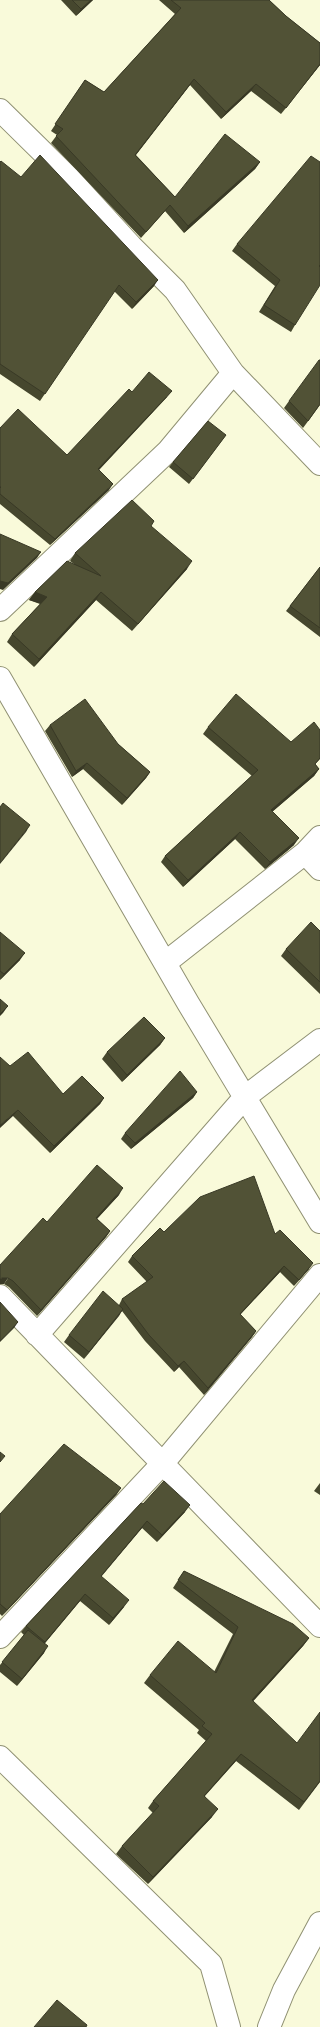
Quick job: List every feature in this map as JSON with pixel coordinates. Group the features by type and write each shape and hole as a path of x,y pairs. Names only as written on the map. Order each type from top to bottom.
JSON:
{"street":[{"path":"0,110 68,177 131,246 175,290 233,374 320,464"},
{"path":"0,610 168,451 233,374"},
{"path":"0,678 165,963 320,1222"},
{"path":"165,963 305,853 320,837"},
{"path":"305,853 320,869"},
{"path":"37,1336 245,1097 320,1040"},
{"path":"0,1637 163,1463 320,1275"},
{"path":"0,1296 37,1336 163,1463 320,1626"},
{"path":"0,1757 211,1964 229,2027"},
{"path":"269,2027 284,1990 320,1923"}],"building":[{"path":"72,0 91,0 81,9"},
{"path":"171,0 269,0 286,16 320,43 320,64 286,108 256,84 226,112 194,79 135,155 175,197 225,134 260,162 188,226 170,205 146,232 56,136 63,129 55,124 85,80 104,92 181,8"},
{"path":"40,155 158,280 136,302 119,285 45,394 0,364 0,162 1,161 21,177"},
{"path":"311,156 320,162 320,285 295,325 264,305 280,280 237,244"},
{"path":"319,360 320,404 308,421 289,401"},
{"path":"149,372 172,391 98,469 113,484 55,539 0,494 0,428 18,409 67,455 129,389 132,392"},
{"path":"208,421 226,435 193,479 173,462"},
{"path":"132,500 154,521 151,526 192,561 138,624 101,592 39,659 12,634 47,597 35,592 67,561 101,576 75,553"},
{"path":"0,534 41,552 8,583 0,581"},
{"path":"320,567 320,628 290,606"},
{"path":"236,694 291,742 314,722 320,730 320,758 315,764 319,769 271,810 299,838 292,844 270,862 240,832 188,880 165,856 258,770 208,727"},
{"path":"85,699 118,744 150,772 127,798 87,763 76,771 50,725"},
{"path":"3,803 30,825 0,863 0,807"},
{"path":"311,922 320,931 320,982 286,949"},
{"path":"0,932 25,953 4,974 0,971"},
{"path":"0,999 8,1006 0,1014"},
{"path":"144,1017 165,1038 127,1075 107,1052"},
{"path":"28,1052 63,1094 82,1076 104,1098 54,1146 18,1110 0,1125 0,1057 10,1066"},
{"path":"180,1071 197,1092 135,1143 125,1133"},
{"path":"97,1165 123,1188 96,1218 110,1231 41,1310 13,1281 8,1278 0,1279 0,1265 43,1218 47,1222"},
{"path":"254,1176 275,1234 280,1230 313,1263 299,1280 284,1266 240,1314 256,1331 208,1388 184,1361 178,1366 149,1335 122,1299 153,1277 132,1256 160,1228 164,1232 200,1197"},
{"path":"103,1291 123,1309 89,1352 69,1335"},
{"path":"0,1302 18,1322 0,1341"},
{"path":"64,1444 121,1488 7,1610 0,1604 0,1514"},
{"path":"0,1452 5,1456 0,1462"},
{"path":"164,1481 190,1505 162,1535 147,1521 101,1576 129,1600 113,1618 85,1594 45,1642 26,1626 141,1503 143,1504"},
{"path":"184,1571 293,1624 309,1638 252,1700 297,1743 320,1712 320,1781 304,1802 241,1754 204,1796 218,1809 153,1877 122,1846 159,1806 153,1801 212,1734 202,1726 205,1723 150,1675 178,1641 216,1673 238,1627 178,1580"},
{"path":"28,1630 48,1646 22,1679 2,1662"},
{"path":"57,2000 87,2025 86,2027 34,2027"}]}
